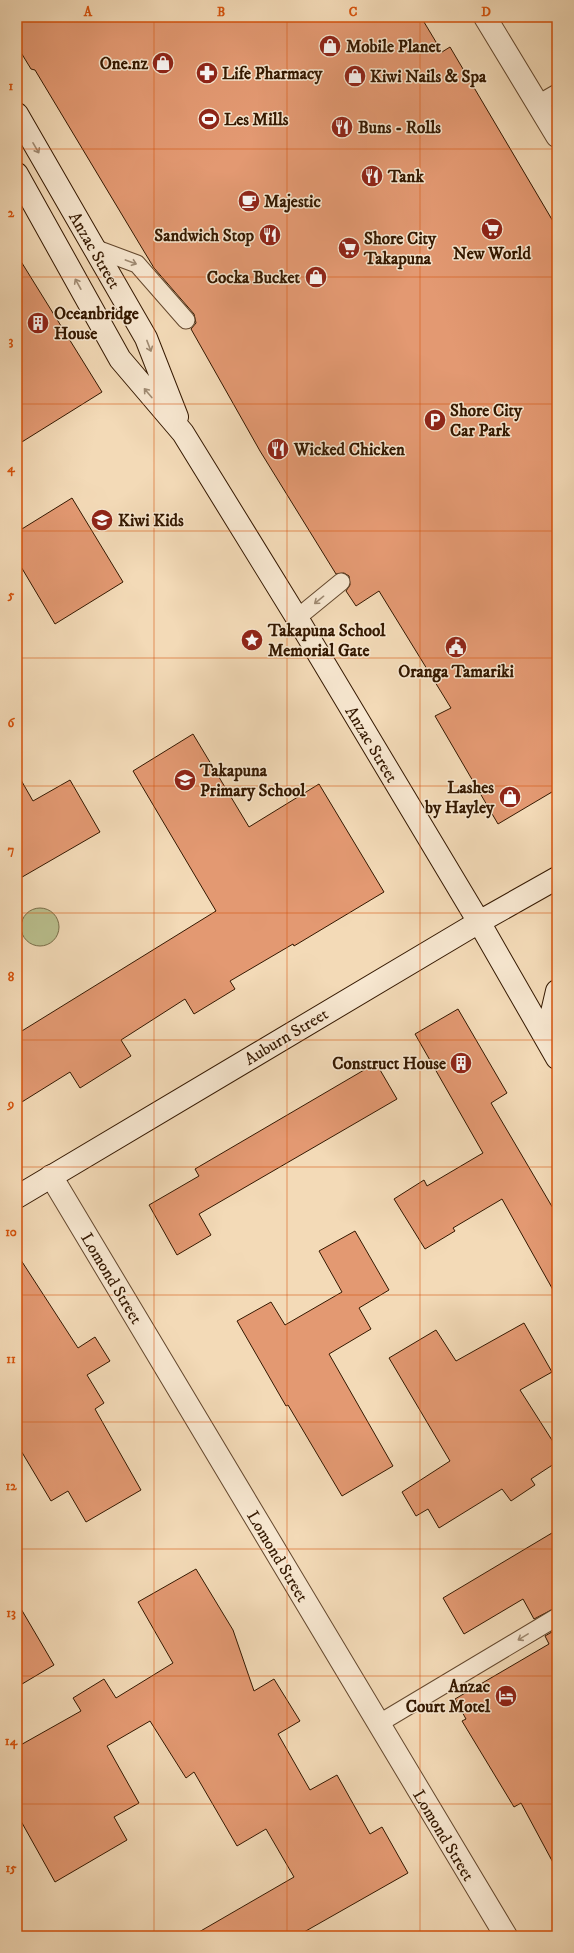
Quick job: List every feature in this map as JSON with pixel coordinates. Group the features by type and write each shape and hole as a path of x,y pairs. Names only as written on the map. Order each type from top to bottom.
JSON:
{"main road":[{"path":"485,17 557,136"},
{"name":"Anzac Street","path":"17,114 146,338 183,433"},
{"name":"Anzac Street","path":"17,174 120,359 183,433 297,618 557,1058"},
{"name":"Auburn Street","path":"17,1197 478,922 557,878"},
{"path":"546,1038 557,991"},
{"name":"Lomond Street","path":"51,1176 506,1936"}],"lane":[{"path":"538,104 557,93"},
{"path":"94,248 137,264 186,320"},
{"path":"297,618 341,582"},
{"path":"378,1724 557,1617"}],"green space":[{"path":"36,908 44,908 51,911 56,916 59,927 56,938 51,943 44,946 36,946 29,943 24,938 21,931 21,923 24,916 29,911"}],"building":[{"name":"Shore City Takapuna","path":"17,17 421,17 442,52 450,47 557,228 557,789 498,824 435,716 451,708 379,591 356,606 346,591 350,585 349,576 344,573 336,574 260,451 191,329 196,323 194,314 154,268 35,70 31,69 17,46"},
{"name":"Oceanbridge House","path":"17,255 102,392 17,445"},
{"path":"72,498 123,582 55,624 17,560 17,532"},
{"path":"193,734 249,827 319,784 384,892 294,946 293,944 230,981 235,989 194,1014 185,999 121,1040 131,1056 80,1088 70,1072 17,1105 17,1034 216,911 133,771"},
{"path":"17,773 33,801 70,780 100,832 17,880"},
{"path":"458,1009 507,1093 491,1103 557,1215 557,1297 502,1199 453,1228 455,1231 425,1249 394,1199 424,1180 427,1186 483,1153 415,1034"},
{"path":"376,1063 397,1099 199,1214 211,1235 177,1255 149,1205 199,1176 195,1169"},
{"path":"355,1231 389,1290 359,1308 371,1329 329,1354 393,1466 342,1496 288,1405 286,1406 237,1321 271,1302 285,1325 342,1292 319,1251"},
{"path":"17,1254 78,1348 95,1337 110,1361 87,1375 104,1403 95,1409 141,1490 86,1522 68,1491 51,1501 17,1444"},
{"path":"524,1323 552,1372 520,1390 557,1448 557,1462 531,1479 535,1485 511,1501 502,1489 439,1528 428,1509 416,1516 402,1492 450,1461 389,1358 436,1330 456,1361"},
{"path":"557,1530 557,1607 534,1619 523,1599 464,1634 443,1598"},
{"path":"196,1569 233,1630 254,1691 274,1679 300,1721 278,1734 310,1790 337,1775 370,1834 382,1827 408,1873 297,1936 192,1936 294,1877 266,1829 237,1846 194,1772 186,1778 150,1721 107,1746 139,1803 114,1817 127,1840 55,1882 17,1814 17,1747 81,1711 73,1698 104,1679 116,1698 173,1663 138,1602"},
{"path":"17,1602 54,1665 17,1687"},
{"path":"557,1629 557,1870 521,1803 514,1807 462,1721 466,1719 455,1699 549,1644 545,1636"}],"place":[{"name":"Mobile Planet","path":"330,46"},
{"name":"One.nz","path":"163,63"},
{"name":"Life Pharmacy","path":"207,73"},
{"name":"Kiwi Nails & Spa","path":"355,76"},
{"name":"Les Mills","path":"209,119"},
{"name":"Buns - Rolls","path":"342,127"},
{"name":"Tank","path":"372,176"},
{"name":"Majestic","path":"249,201"},
{"name":"New World","path":"492,229"},
{"name":"Sandwich Stop","path":"270,235"},
{"name":"Shore City Takapuna","path":"349,248"},
{"name":"Cocka Bucket","path":"316,277"},
{"name":"Oceanbridge House","path":"38,323"},
{"name":"Shore City Car Park","path":"435,420"},
{"name":"Wicked Chicken","path":"278,449"},
{"name":"Kiwi Kids","path":"102,520"},
{"name":"Takapuna School Memorial Gate","path":"252,640"},
{"name":"Oranga Tamariki","path":"456,647"},
{"name":"Takapuna Primary School","path":"185,780"},
{"name":"Lashes by Hayley","path":"510,797"},
{"name":"Construct House","path":"461,1063"},
{"name":"Anzac Court Motel","path":"506,1696"}]}
